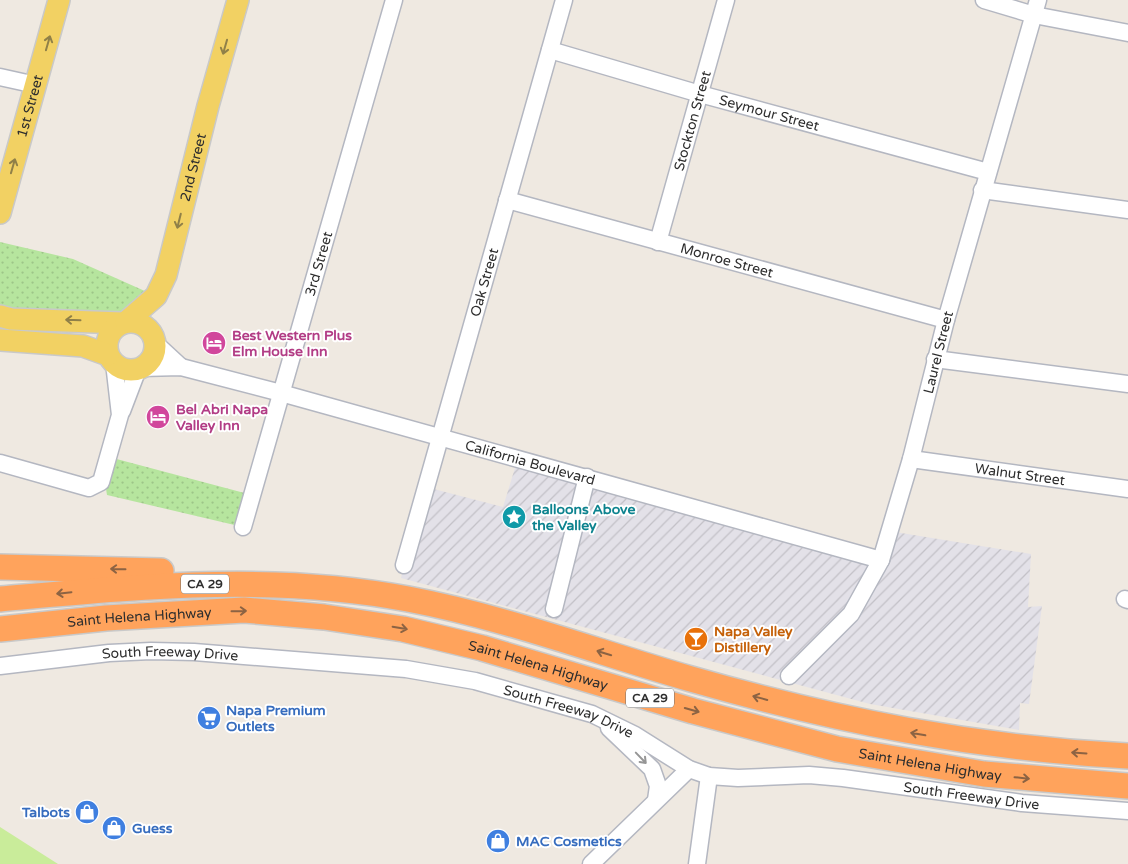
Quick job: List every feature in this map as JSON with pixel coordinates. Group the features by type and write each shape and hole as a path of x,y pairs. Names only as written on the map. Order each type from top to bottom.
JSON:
{"highway":[{"path":"0,567 304,577 350,584 409,599"},
{"name":"Saint Helena Highway","path":"0,599 171,584 246,583 328,587 409,599 489,619 691,679 836,718 983,744 1128,756"},
{"name":"Saint Helena Highway","path":"0,629 173,614 244,610 324,617 403,628 482,648 702,713 838,749 984,774 1128,786"},
{"path":"0,640 173,614"}],"main road":[{"name":"1st Street","path":"0,213 59,0"},
{"name":"2nd Street","path":"124,322 156,296 166,275 208,106 238,0"},
{"path":"0,316 11,319 133,322 148,328 155,343 152,358 139,368 126,370 111,359 83,346 0,340"},
{"path":"111,359 108,339 112,331 124,322"}],"street":[{"name":"3rd Street","path":"242,527 394,0"},
{"name":"Oak Street","path":"404,565 564,0"},
{"name":"Stockton Street","path":"658,242 726,0"},
{"path":"984,0 1036,8 1128,33"},
{"name":"Laurel Street","path":"788,676 851,614 881,560 911,459 946,320 982,190 1036,8"},
{"name":"Seymour Street","path":"550,50 700,94 988,172"},
{"path":"0,77 36,85"},
{"path":"982,190 1128,210"},
{"name":"Monroe Street","path":"507,200 946,320"},
{"name":"California Boulevard","path":"155,343 181,368"},
{"path":"111,359 120,415"},
{"path":"936,359 1128,384"},
{"path":"0,463 89,488 96,486 104,476 120,415 139,368"},
{"name":"California Boulevard","path":"139,368 181,368 281,393 881,560"},
{"name":"Walnut Street","path":"911,459 1128,489"},
{"path":"554,609 587,477"},
{"name":"South Freeway Drive","path":"0,666 151,651 283,658 433,672 519,692 592,714 635,735 689,769 709,776 738,778 809,775 1013,802 1128,811"},
{"path":"592,714 652,769 658,786 656,800"},
{"path":"591,864 689,769"},
{"path":"697,864 709,776"}],"shaded area":[{"path":"518,458 880,559 889,531 1031,554 1028,607 1042,606 1029,704 1020,703 1019,730 870,704 401,578 426,487 503,507"}],"green space":[{"path":"0,242 73,259 156,296 125,322 0,316"},
{"path":"109,457 252,495 243,527 107,495 104,476"},
{"path":"0,827 58,864 0,864"}],"place":[{"name":"Best Western Plus Elm House Inn","path":"214,343"},
{"name":"Bel Abri Napa Valley Inn","path":"158,417"},
{"name":"Balloons Above the Valley","path":"514,517"},
{"name":"Napa Valley Distillery","path":"696,639"},
{"name":"Napa Premium Outlets","path":"209,718"},
{"name":"Talbots","path":"87,812"},
{"name":"Guess","path":"114,828"},
{"name":"MAC Cosmetics","path":"498,841"}]}
